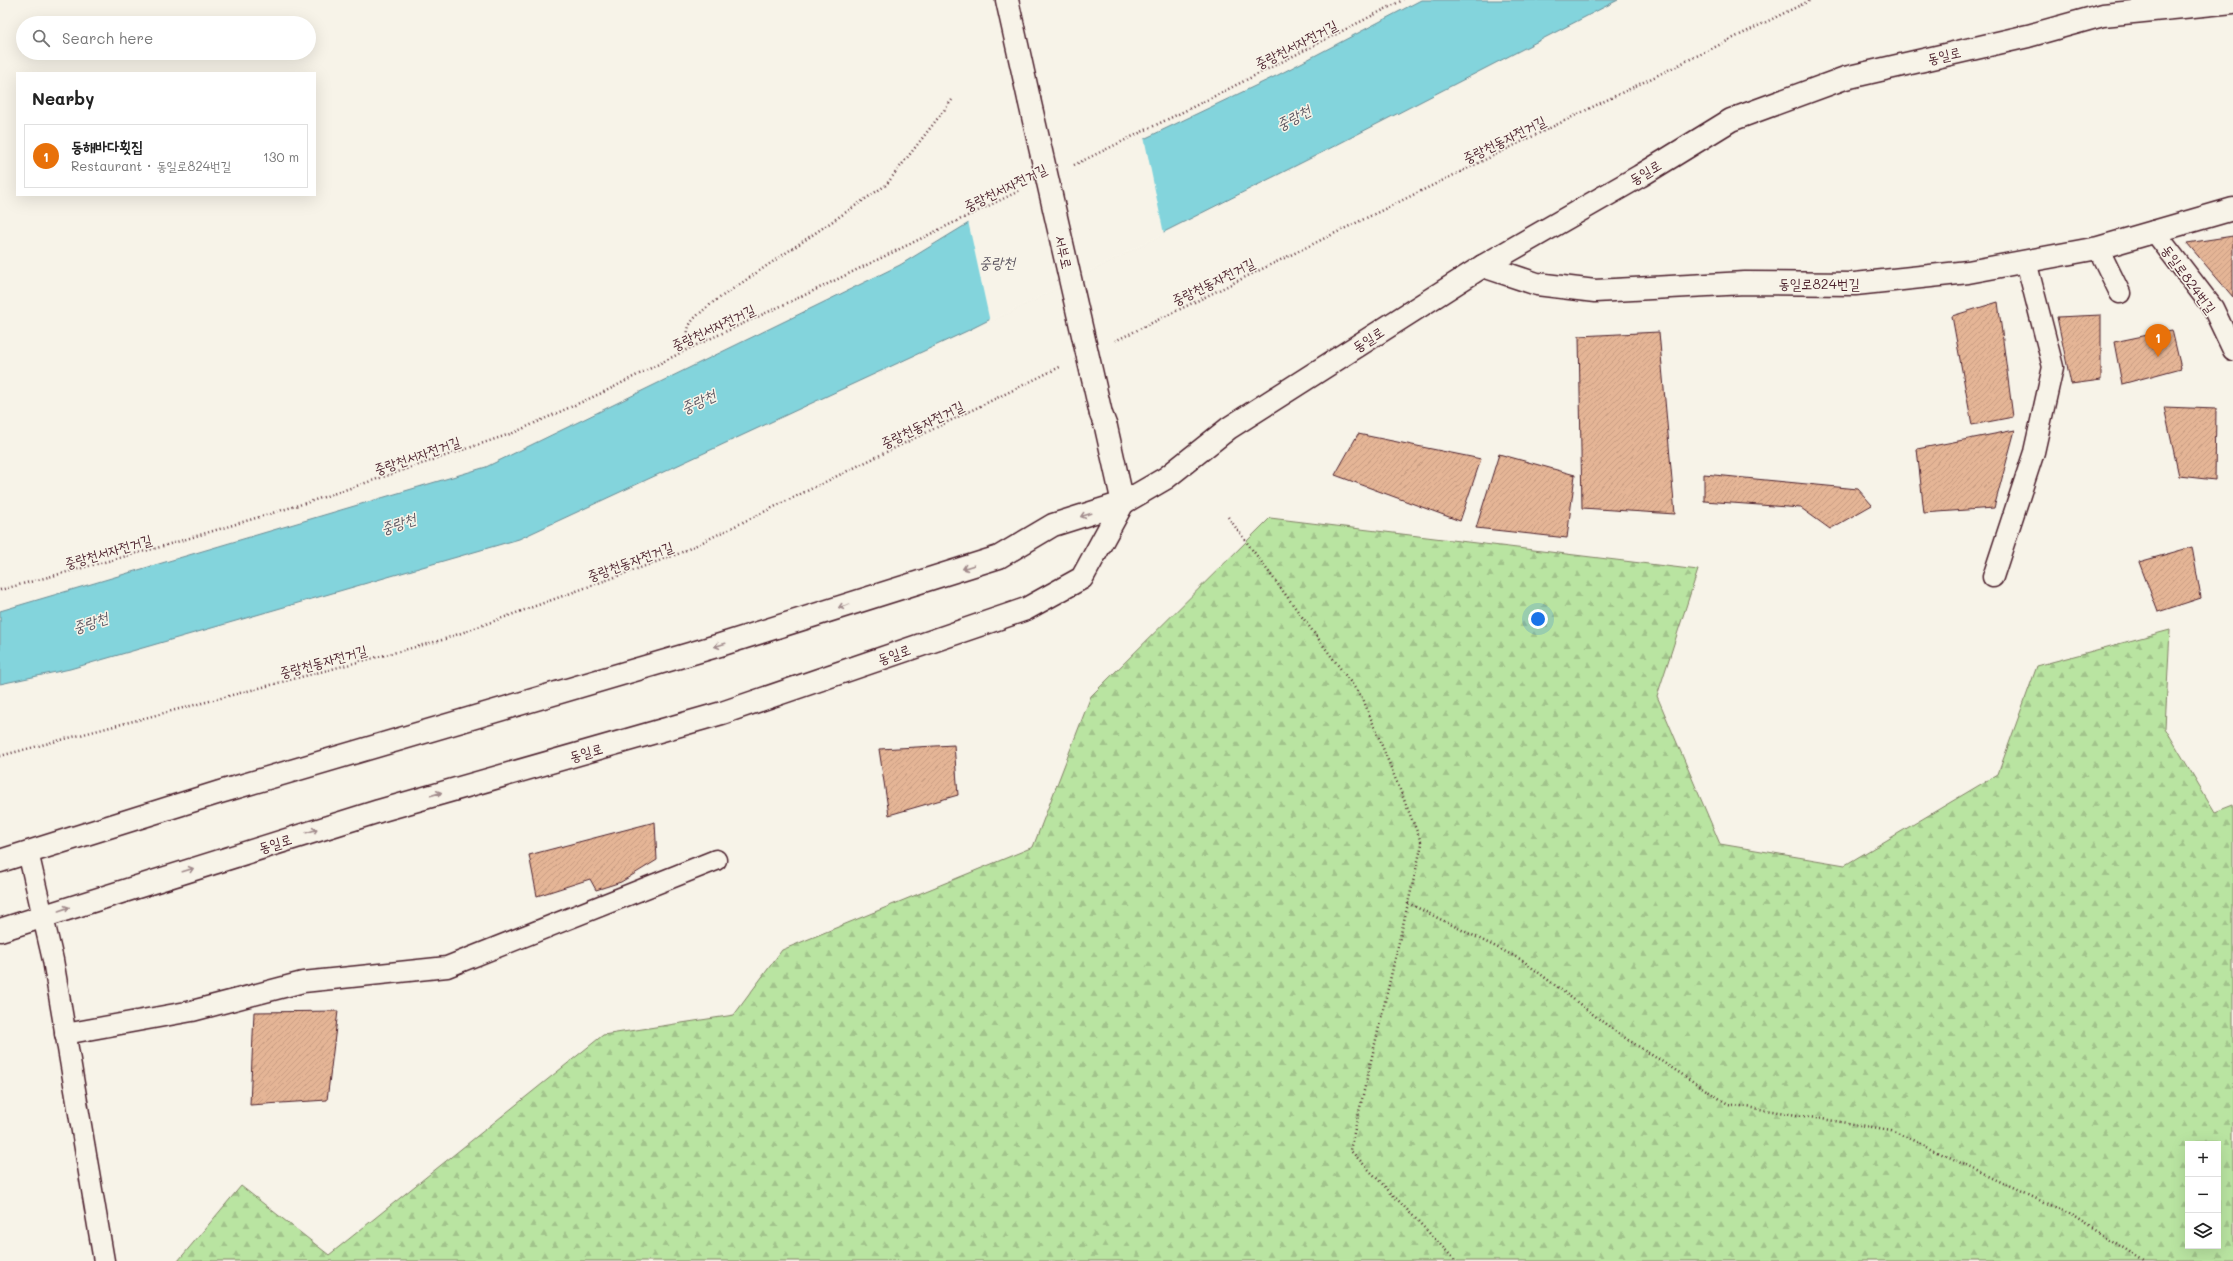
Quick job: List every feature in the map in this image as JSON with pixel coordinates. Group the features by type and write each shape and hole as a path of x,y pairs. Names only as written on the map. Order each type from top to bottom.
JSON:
{"street":[{"name":"서부로","path":"1007,0 1123,503"},
{"name":"동일로","path":"0,861 220,792 720,645 999,558 1053,525 1123,503 1166,478 1229,428 1483,266 1640,176 1731,120 1845,78 2028,36 2103,15 2233,2"},
{"name":"동일로824번길","path":"1483,266 1537,284 1595,291 1745,283 1855,284 1968,272 2098,248 2233,209"},
{"name":"동일로","path":"0,930 379,810 722,713 1026,609 1082,578 1123,503"}],"lane":[{"name":"동일로824번길","path":"2154,232 2213,308 2233,350"},
{"path":"2098,248 2120,293"},
{"path":"1994,577 2034,452 2053,367 2026,261"},
{"path":"28,852 53,960 104,1261"},
{"path":"66,1034 192,1011 303,982 447,967 716,860"}],"path":[{"name":"중랑천서자전거길","path":"1071,166 1199,104 1403,0"},
{"name":"중랑천동자전거길","path":"1108,344 1811,0"},
{"path":"690,348 686,337 687,328 712,303 886,185 952,100"},
{"name":"중랑천서자전거길","path":"0,590 145,551 312,501 513,432 809,293 1022,190"},
{"name":"중랑천동자전거길","path":"0,756 442,640 678,554 1066,365"},
{"path":"1228,517 1363,699 1422,844 1350,1150 1456,1261"},
{"path":"1408,903 1522,960 1616,1032 1728,1104 1891,1130 2073,1216 2144,1261"}],"green space":[{"path":"1270,518 1698,570 1657,696 1720,844 1845,865 1998,774 2037,666 2170,630 2165,728 2215,812 2233,805 2233,1261 178,1261 241,1186 329,1255 603,1035 734,1015 782,950 1033,847 1091,696"}],"water":[{"name":"중랑천","path":"1421,0 1618,0 1315,156 967,331 519,539 70,669 0,684 0,611 486,467 900,265 972,221 1278,75"}],"pier":[{"path":"1144,137 1164,234 990,322 968,221"}],"building":[{"path":"2233,236 2233,297 2187,243"},
{"path":"1998,302 2013,417 1972,425 1952,316"},
{"path":"2101,315 2101,380 2071,384 2057,317"},
{"path":"2172,330 2181,368 2122,384 2114,342"},
{"path":"1659,332 1675,514 1582,508 1579,336"},
{"path":"2164,407 2216,409 2215,480 2179,476"},
{"path":"2015,430 1994,508 1924,513 1917,449"},
{"path":"1358,434 1481,459 1460,521 1335,475"},
{"path":"1499,454 1575,475 1567,538 1476,528"},
{"path":"1704,474 1858,489 1872,505 1830,529 1801,508 1704,501"},
{"path":"2192,547 2201,598 2158,612 2139,562"},
{"path":"954,745 958,795 889,815 879,749"},
{"path":"655,822 657,860 621,882 596,890 590,879 537,896 529,855"},
{"path":"338,1011 327,1100 250,1105 254,1012"}],"place":[{"name":"동해바다횟집","path":"2158,357"}]}
